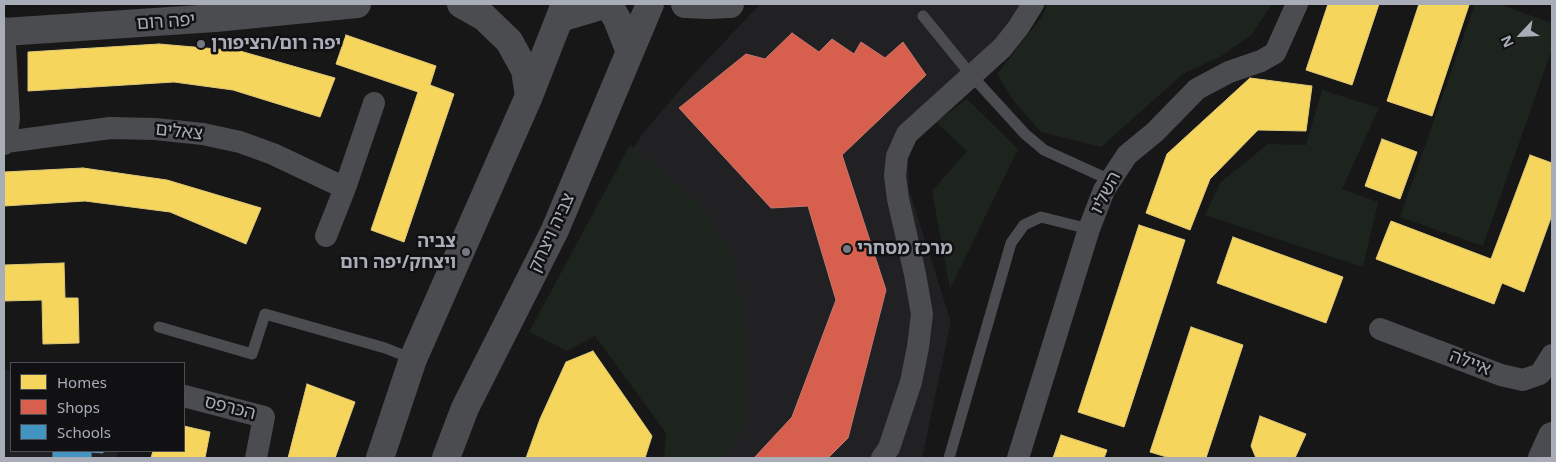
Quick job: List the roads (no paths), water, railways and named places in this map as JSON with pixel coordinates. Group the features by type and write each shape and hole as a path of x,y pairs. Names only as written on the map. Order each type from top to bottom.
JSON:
{"street":[{"name":"יפה רום","path":"4,31 215,18 357,4"},
{"path":"461,4 484,17 509,41 525,70 529,96"},
{"path":"380,458 413,359 529,96 562,11 608,4 617,19 630,52"},
{"name":"צביה ויצחק","path":"446,458 465,408 555,230 650,4"},
{"path":"685,4 730,4"},
{"path":"882,458 889,448 911,382 922,314 898,199 897,156 907,134 1002,48 1018,28 1033,4"},
{"name":"השליו","path":"1018,458 1089,230 1104,190 1110,180 1127,155 1155,132 1197,89 1229,72 1261,61 1275,53 1297,4"},
{"path":"4,31 9,118 5,143"},
{"path":"326,236 345,188 374,103"},
{"name":"צאלים","path":"5,143 110,128 154,129 203,134 240,142 273,154 345,188"},
{"name":"איילה","path":"1380,329 1501,374 1523,380 1540,374 1552,355"},
{"name":"הכרפס","path":"185,396 264,417 256,458"},
{"path":"1542,458 1552,436"}],"lane":[{"path":"922,16 972,76 1025,134 1044,150 1110,180"},
{"path":"948,458 1011,243 1024,225 1041,217 1089,230"},
{"path":"158,327 252,354 265,314 385,348 413,359"}],"place":[{"name":"יפה רום/הציפורן","path":"201,44"},
{"name":"מרכז מסחרי","path":"847,249"},
{"name":"צביה ויצחק/יפה רום","path":"466,252"}]}
